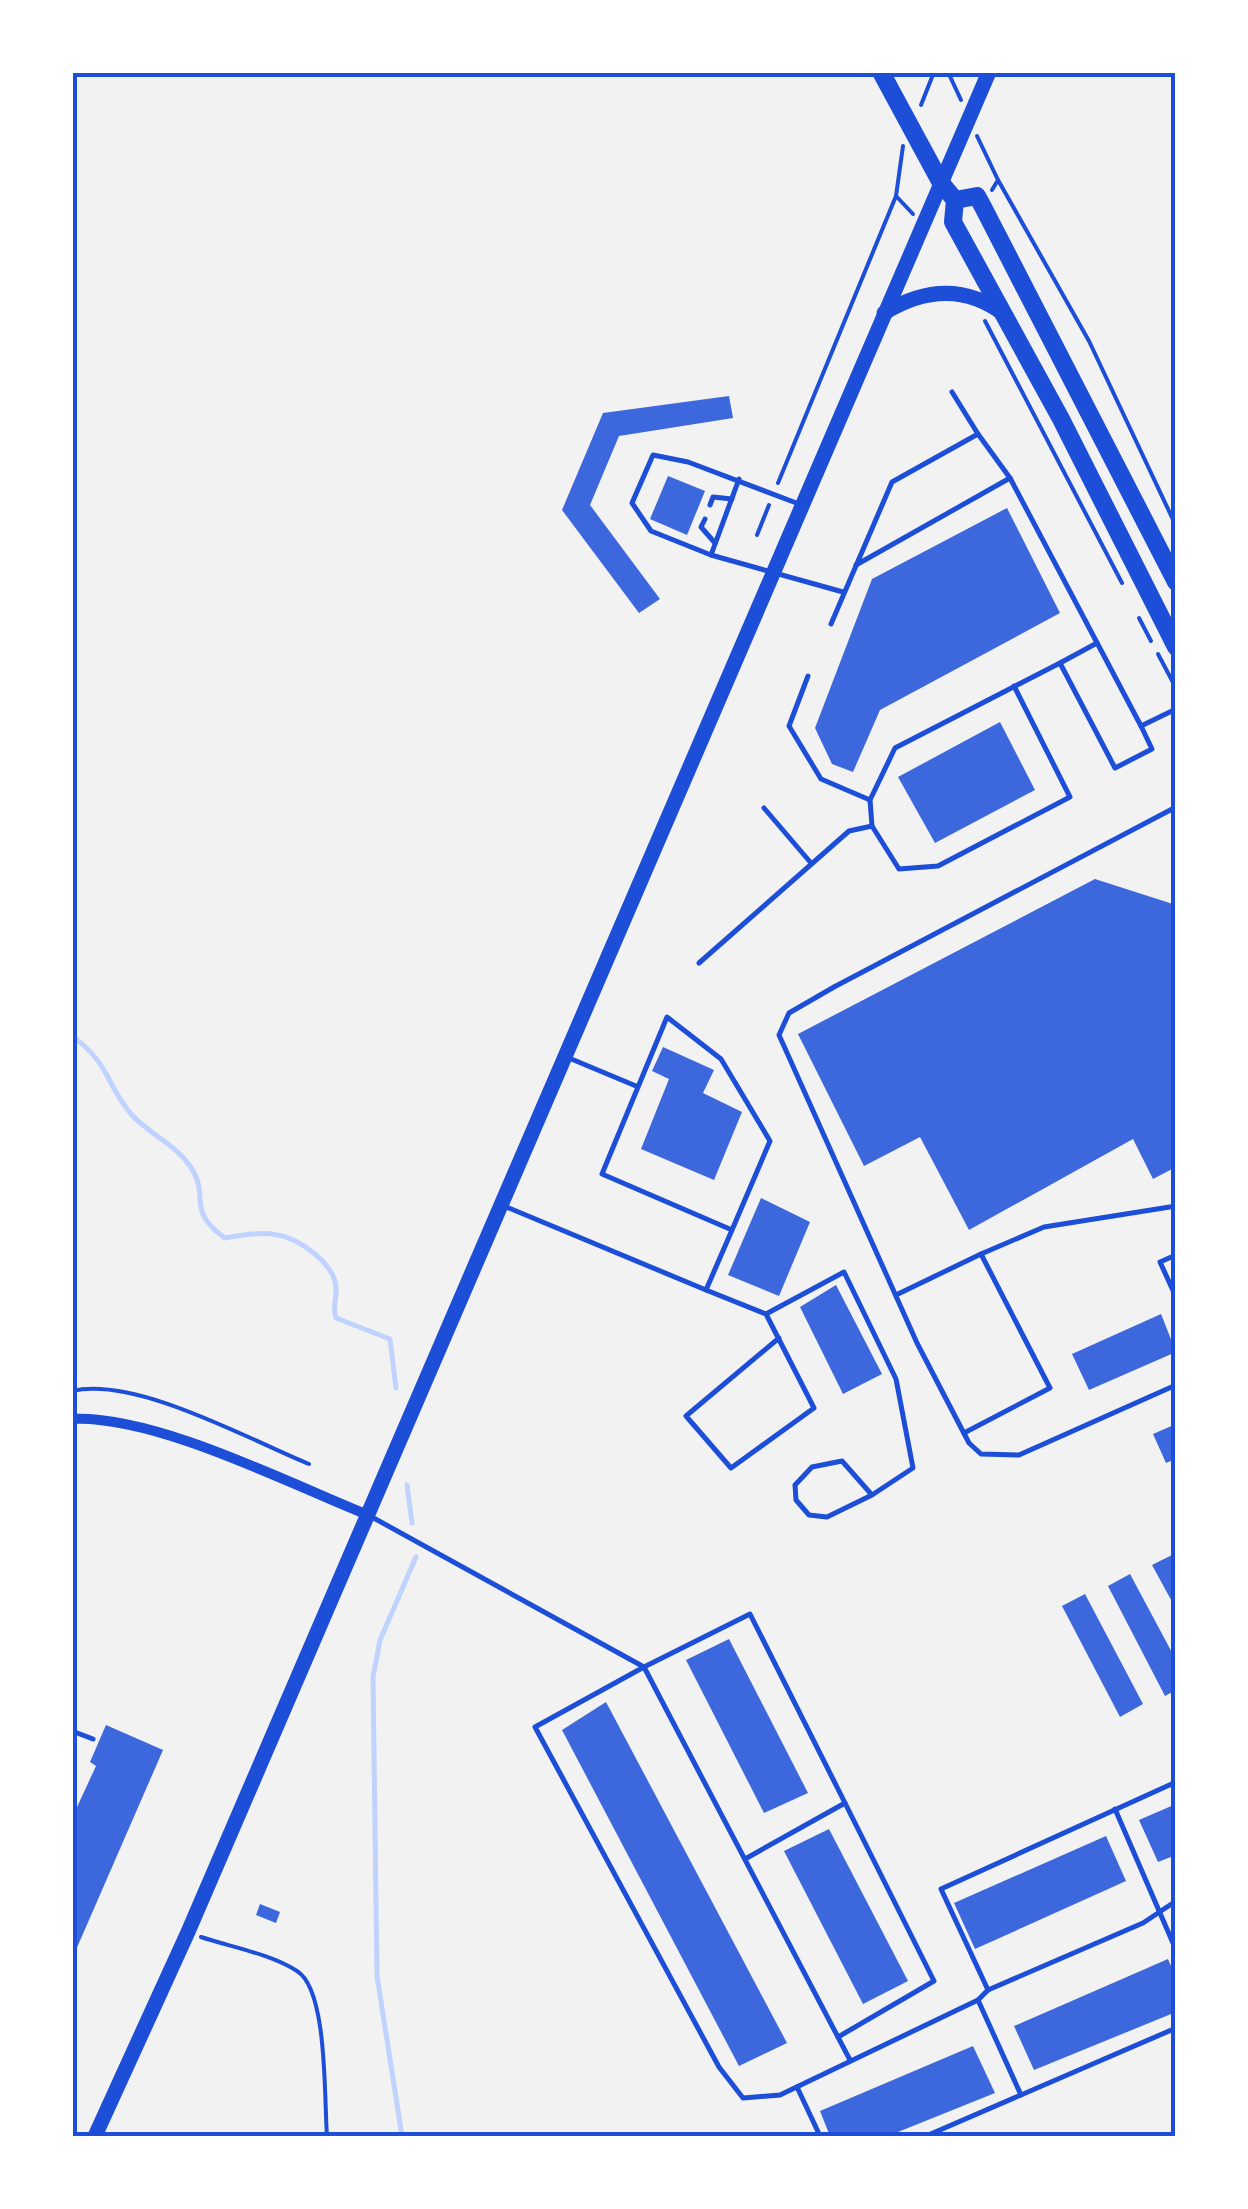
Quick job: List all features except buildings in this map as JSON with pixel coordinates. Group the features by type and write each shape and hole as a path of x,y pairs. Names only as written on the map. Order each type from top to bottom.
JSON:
{"main road":[{"path":"882,72 940,183 955,200 953,222 1008,318 1176,648"},
{"path":"95,2136 188,1932 988,72"},
{"path":"955,200 977,196 1176,582"},
{"path":"884,313 920,295 962,292 1008,318"}],"street":[{"path":"72,1420 112,1418 154,1430 368,1514"}],"lane":[{"path":"952,392 1010,478 1152,750 1116,768 1060,662"},
{"path":"832,624 842,592 892,482 978,434"},
{"path":"802,505 739,479 653,455 632,503 651,531 710,555 842,592"},
{"path":"856,566 1010,478"},
{"path":"710,555 739,479"},
{"path":"710,505 714,497 732,498"},
{"path":"705,518 702,527 715,542"},
{"path":"1014,686 1070,797 938,866 899,869 872,826 870,800 895,748 1060,662 1097,643"},
{"path":"808,676 788,726 821,779 870,800"},
{"path":"1141,726 1176,709"},
{"path":"1176,807 834,986 789,1014 781,1024 784,1051 898,1294 917,1343 964,1433 981,1454 1019,1455 1176,1385"},
{"path":"764,808 812,864"},
{"path":"699,963 849,830 872,826"},
{"path":"706,1290 732,1230 770,1142 721,1059 667,1018 602,1174 732,1230"},
{"path":"565,1056 636,1086"},
{"path":"502,1204 766,1314 779,1338 814,1408 731,1468 686,1416 779,1338"},
{"path":"898,1294 1044,1227 1176,1206"},
{"path":"964,1433 1050,1388 982,1254"},
{"path":"1176,1255 1160,1262 1176,1296"},
{"path":"766,1314 844,1272 896,1379 913,1468 872,1496 826,1517 809,1515 796,1500 795,1485 812,1467 842,1461 872,1496"},
{"path":"368,1514 644,1667 850,2060"},
{"path":"838,2037 934,1981 750,1614 535,1727 720,2067 743,2098 780,2095 1176,1901"},
{"path":"73,1732 93,1739"},
{"path":"988,1990 941,1889 1176,1782"},
{"path":"745,1860 845,1803"},
{"path":"1115,1808 1176,1950"},
{"path":"978,2000 1021,2095"},
{"path":"926,2136 1176,2028"},
{"path":"797,2087 820,2136"}],"path":[{"path":"998,180 1088,341 1176,526"},
{"path":"757,535 896,196"},
{"path":"985,321 1129,597"},
{"path":"1136,612 1176,688"},
{"path":"72,1391 94,1386 140,1394 308,1464"},
{"path":"188,1932 299,1972 312,1988 321,2012 327,2136"}],"waterway":[{"path":"72,1036 94,1056 132,1115 190,1166 199,1186 202,1211 213,1228 225,1238 262,1233 283,1236 322,1260 335,1282 336,1318 390,1339 396,1388"},
{"path":"407,1485 412,1523"},
{"path":"402,2136 377,1976 373,1677 380,1640 416,1557"}]}
